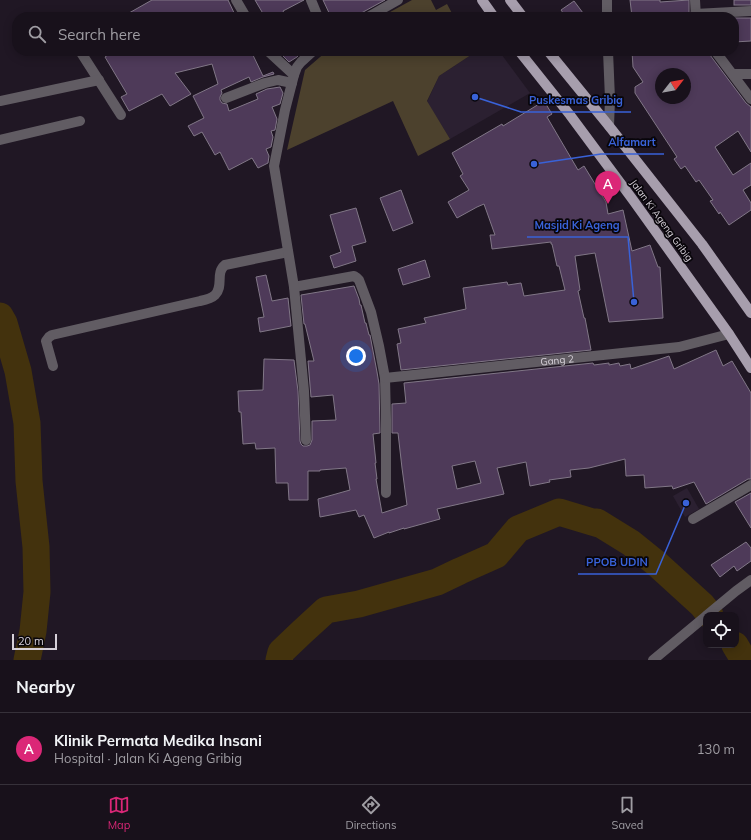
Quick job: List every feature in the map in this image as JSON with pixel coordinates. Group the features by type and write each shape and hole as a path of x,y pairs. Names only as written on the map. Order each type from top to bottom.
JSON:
{"main road":[{"path":"482,0 490,12"},
{"path":"510,0 519,12"},
{"name":"Jalan Ki Ageng Gribig","path":"523,56 570,115 628,194 729,334 751,368"},
{"name":"Jalan Ki Ageng Gribig","path":"552,56 702,244 751,313"}],"street":[{"path":"236,0 243,12"},
{"path":"311,0 316,12"},
{"path":"377,12 398,0"},
{"path":"607,0 607,12"},
{"path":"694,0 695,12"},
{"path":"737,12 751,11"},
{"path":"83,56 121,115"},
{"path":"272,56 293,79"},
{"path":"306,440 304,390 294,287 274,166 285,110 293,79 297,67 308,56"},
{"path":"608,56 610,99 609,126"},
{"path":"719,56 751,99"},
{"path":"733,74 751,74"},
{"path":"226,98 265,82 293,79"},
{"path":"0,101 99,80"},
{"path":"0,140 80,121"},
{"path":"53,366 46,341 52,335 200,301 215,295 218,291 220,270 225,265 288,252"},
{"path":"294,287 352,276 357,278 371,312 385,378 386,493"},
{"name":"Gang 2","path":"385,378 679,347 729,334"},
{"path":"693,519 751,485"},
{"path":"712,612 751,580"},
{"path":"653,660 703,619"}],"shaded area":[{"path":"412,0 431,0 436,10 447,4 451,12 390,12"},
{"path":"321,56 469,56 439,76 427,101 450,139 418,156 393,101 287,150 305,70"},
{"path":"469,56 503,56 530,93 450,139 427,102 439,76"},
{"path":"687,488 699,509 685,517 673,496"}],"building":[{"path":"152,0 228,0 234,12 131,12"},
{"path":"255,0 304,0 284,12 262,12"},
{"path":"323,0 385,0 363,12 329,12"},
{"path":"630,0 660,0 660,2 689,0 689,12 631,12"},
{"path":"734,0 751,0 751,5 734,5"},
{"path":"574,1 582,12 562,12 561,10"},
{"path":"739,18 751,18 751,41 739,42"},
{"path":"253,56 263,76 273,72 274,74 251,82 249,77 221,90 222,93 220,100 222,103 227,104 229,111 258,99 256,94 267,89 280,87 283,93 280,104 272,107 277,119 275,130 271,131 273,137 271,147 266,149 269,156 268,163 258,168 252,158 229,170 220,152 215,155 202,132 194,136 188,126 204,118 193,96 218,84 212,64 175,73 191,94 170,106 162,94 129,111 121,97 127,94 105,57"},
{"path":"283,56 298,56 297,57 289,62"},
{"path":"632,56 711,56 746,103 751,107 751,152 738,131 715,147 733,175 751,163 751,185 743,190 751,203 751,210 729,225 710,201 713,200 699,180 696,182 685,166 681,169 674,159 677,157 635,93 635,87 643,82 633,67"},
{"path":"544,101 552,114 547,117 578,170 584,166 606,202 608,214 623,210 632,251 650,245 658,267 660,267 663,318 609,322 595,253 575,256 580,290 578,291 591,350 401,370 397,344 401,343 398,329 426,323 424,318 466,309 463,288 507,282 508,285 521,283 524,296 565,290 551,242 492,249 490,235 495,235 484,204 457,218 448,202 469,190 460,176 463,174 452,153 502,124 503,126"},
{"path":"401,190 413,223 393,231 380,198"},
{"path":"356,208 366,242 352,246 356,261 334,268 330,256 341,252 330,215"},
{"path":"425,260 430,277 403,285 398,269"},
{"path":"266,275 272,301 288,298 291,326 260,332 258,318 264,317 256,277"},
{"path":"354,286 359,299 365,323 370,335 379,384 380,433 373,434 376,479 382,513 407,505 398,433 392,433 392,404 406,403 404,383 593,363 594,365 609,363 609,365 619,363 620,366 630,364 631,369 669,356 674,369 716,350 723,366 732,361 751,393 751,479 748,479 706,504 694,482 673,489 672,486 645,488 644,475 626,476 625,459 589,468 570,470 571,477 549,480 550,482 530,486 526,462 497,468 504,494 437,509 440,519 389,532 374,538 364,515 359,517 356,510 320,517 318,499 350,490 346,468 308,471 308,500 289,500 288,483 276,483 275,448 256,449 255,443 243,444 241,412 239,412 238,391 263,390 264,359 294,360 298,391 301,444 303,446 310,445 312,440 312,421 336,420 333,395 311,397 308,361 314,361 304,324 301,295","holes":["475,461 481,483 457,489 452,466"]},
{"path":"751,493 751,528 735,502"},
{"path":"746,542 751,548 751,561 737,571 734,566 720,577 711,565"}],"waterway":[{"path":"0,316 4,323 18,371 27,423 29,481 36,547 37,592 33,631 27,660"},
{"path":"279,660 281,652 326,610 359,604 437,582 496,555 518,529 559,512 599,524 597,522 631,543 657,564 702,605 708,612"},
{"path":"737,648 744,660"}],"place":[{"name":"Puskesmas Gribig","path":"475,97"},
{"name":"Alfamart","path":"534,164"},
{"name":"Klinik Permata Medika Insani","path":"608,204"},
{"name":"Masjid Ki Ageng","path":"634,302"},
{"name":"PPOB UDIN","path":"686,503"}]}
